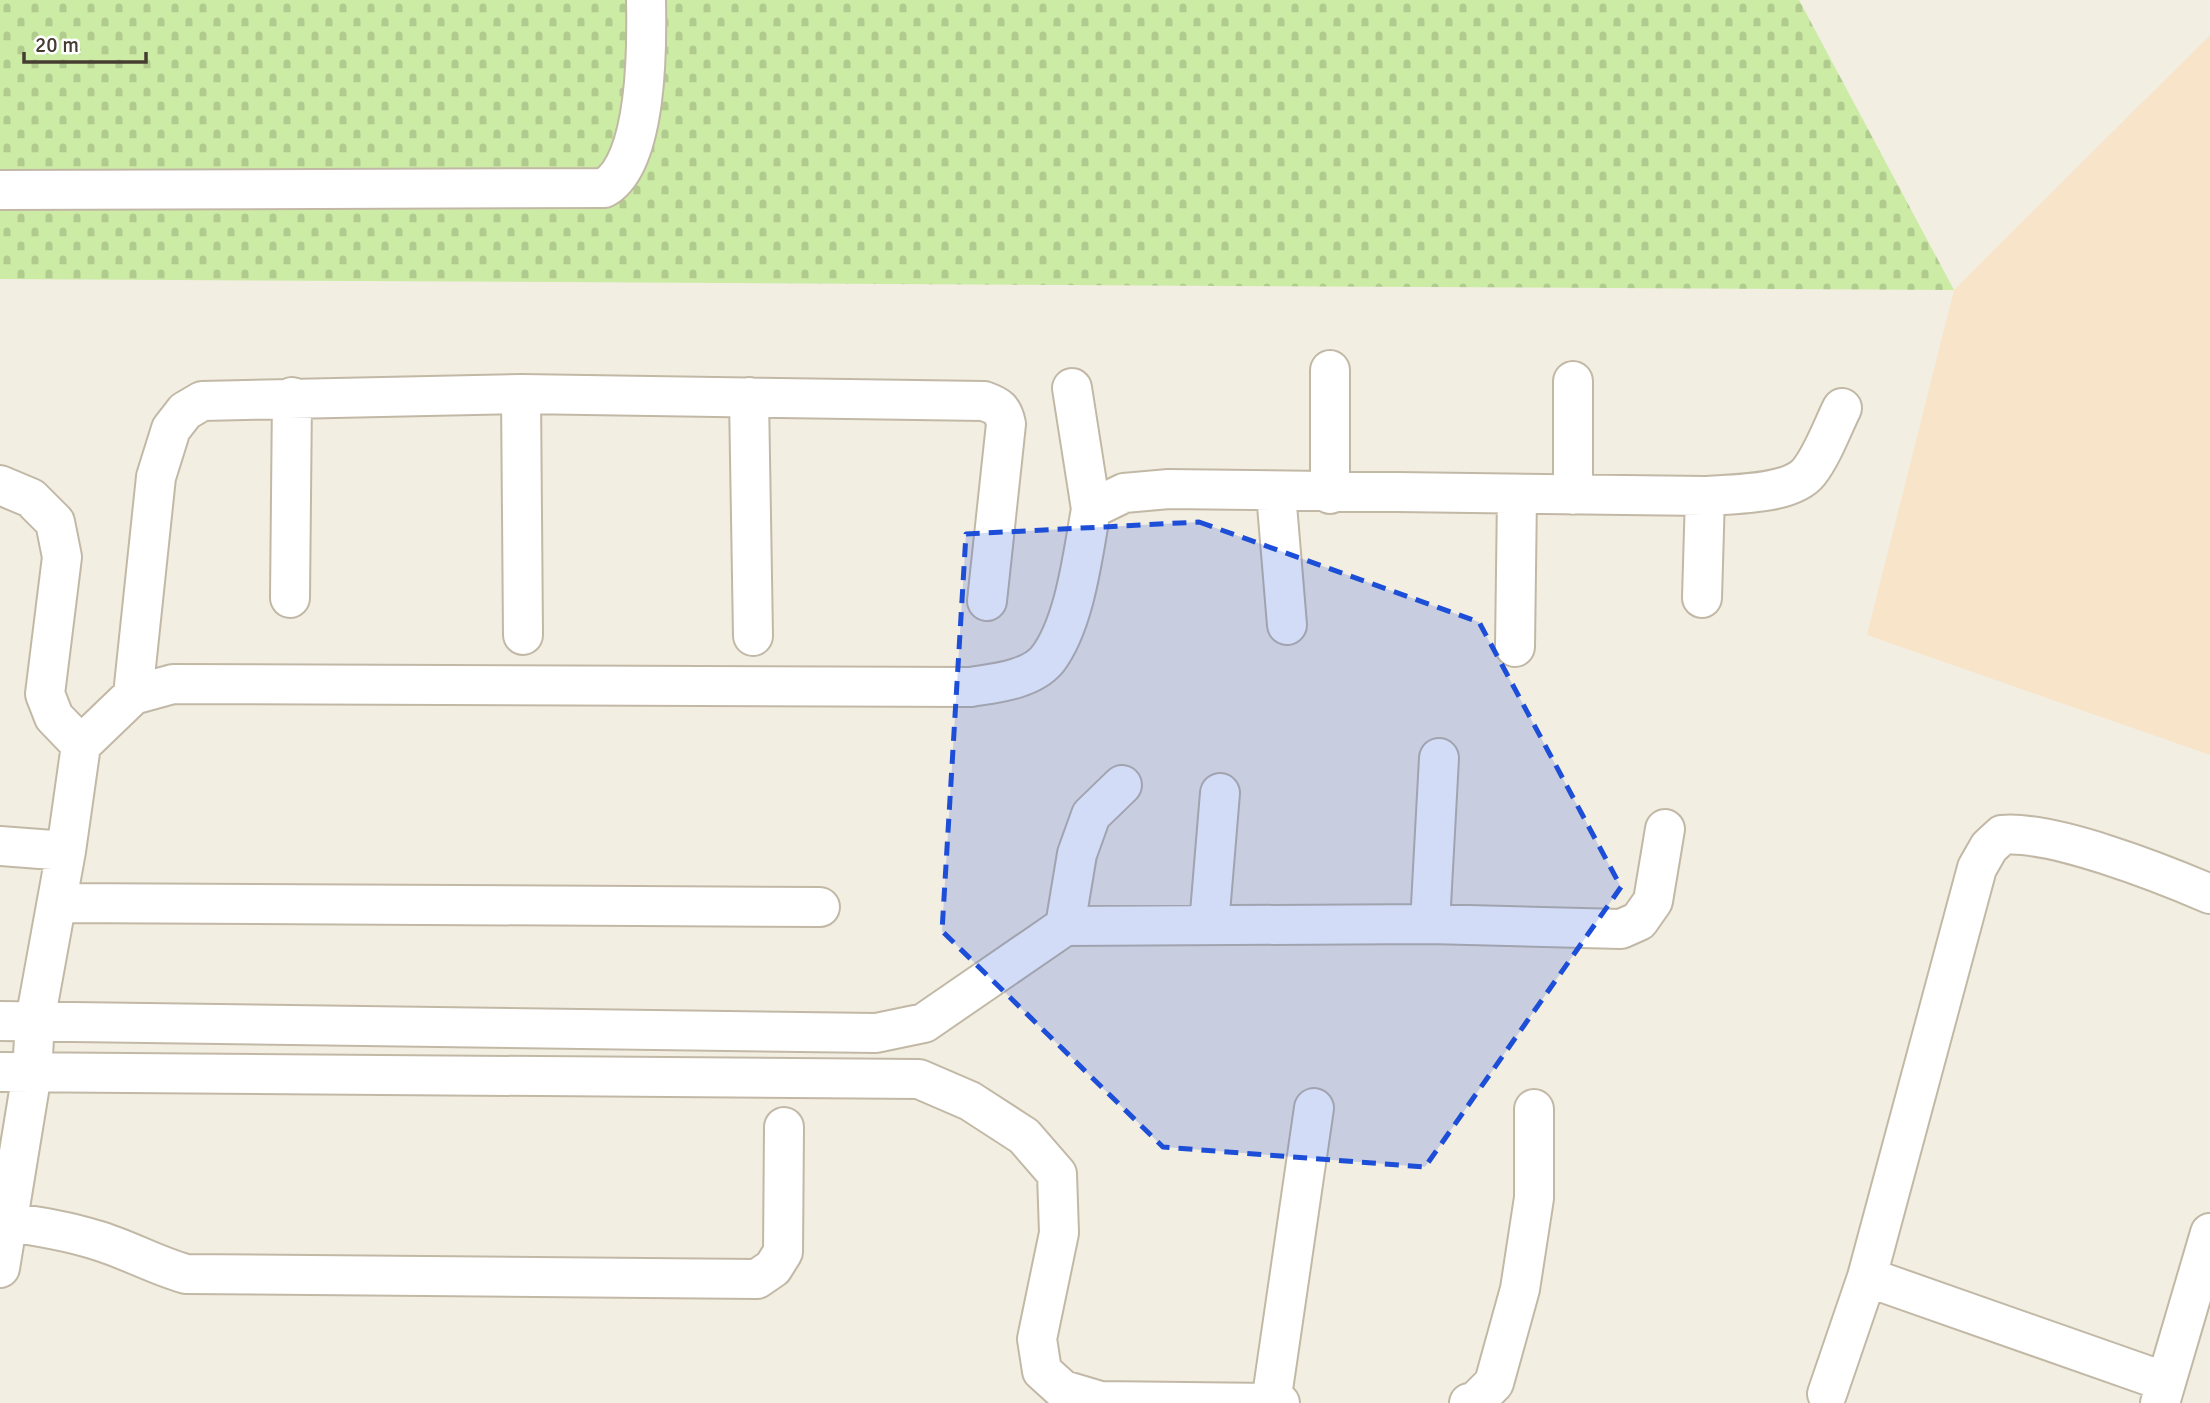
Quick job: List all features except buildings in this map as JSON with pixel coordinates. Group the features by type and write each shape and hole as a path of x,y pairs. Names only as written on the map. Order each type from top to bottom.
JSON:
{"street":[{"path":"0,190 604,188 619,175 637,130 647,51 646,0"},
{"path":"1330,370 1330,494"},
{"path":"1573,381 1573,495"},
{"path":"0,1268 18,1021 57,903 81,745 133,695 173,684 971,687 1014,679 1046,662 1064,628 1091,509 1072,387"},
{"path":"133,695 156,477 171,429 185,411 202,401 521,394 984,401 997,405 1004,413 1006,424 987,601"},
{"path":"521,394 523,635"},
{"path":"290,598 292,397"},
{"path":"749,397 753,636"},
{"path":"1091,509 1124,493 1169,489 1330,494 1704,496 1791,485 1809,473 1842,408"},
{"path":"0,485 31,498 55,522 62,557 45,694 54,717 81,745"},
{"path":"1276,493 1287,625"},
{"path":"1515,647 1517,495"},
{"path":"1702,598 1704,496"},
{"path":"1430,924 1439,758"},
{"path":"1065,926 1077,854 1091,815 1122,785"},
{"path":"1209,925 1220,793"},
{"path":"18,1021 876,1033 924,1023 1065,926 1430,924 1621,929 1639,921 1653,901 1665,829"},
{"path":"1827,1394 1867,1277 1977,869 1989,847 2002,835 2040,837 2162,874 2210,894"},
{"path":"0,846 66,851"},
{"path":"57,903 821,908"},
{"path":"16,1072 919,1079 970,1101 1024,1136 1056,1174 1059,1233 1037,1339 1042,1371 1063,1390 1100,1401 1280,1403"},
{"path":"1271,1403 1314,1108"},
{"path":"1469,1403 1476,1401 1494,1383 1520,1289 1534,1198 1535,1110"},
{"path":"3,1221 94,1239 132,1252 155,1265 186,1274 757,1279 773,1268 783,1252 784,1127"},
{"path":"1867,1277 2163,1392 2210,1233"}],"highlighted area":[{"path":"1199,522 1479,622 1621,887 1425,1167 1163,1147 942,931 966,534"}],"shaded area":[{"path":"2210,35 2210,755 1867,635 1954,290"}],"green space":[{"path":"0,0 1799,0 1954,290 0,279"}]}
